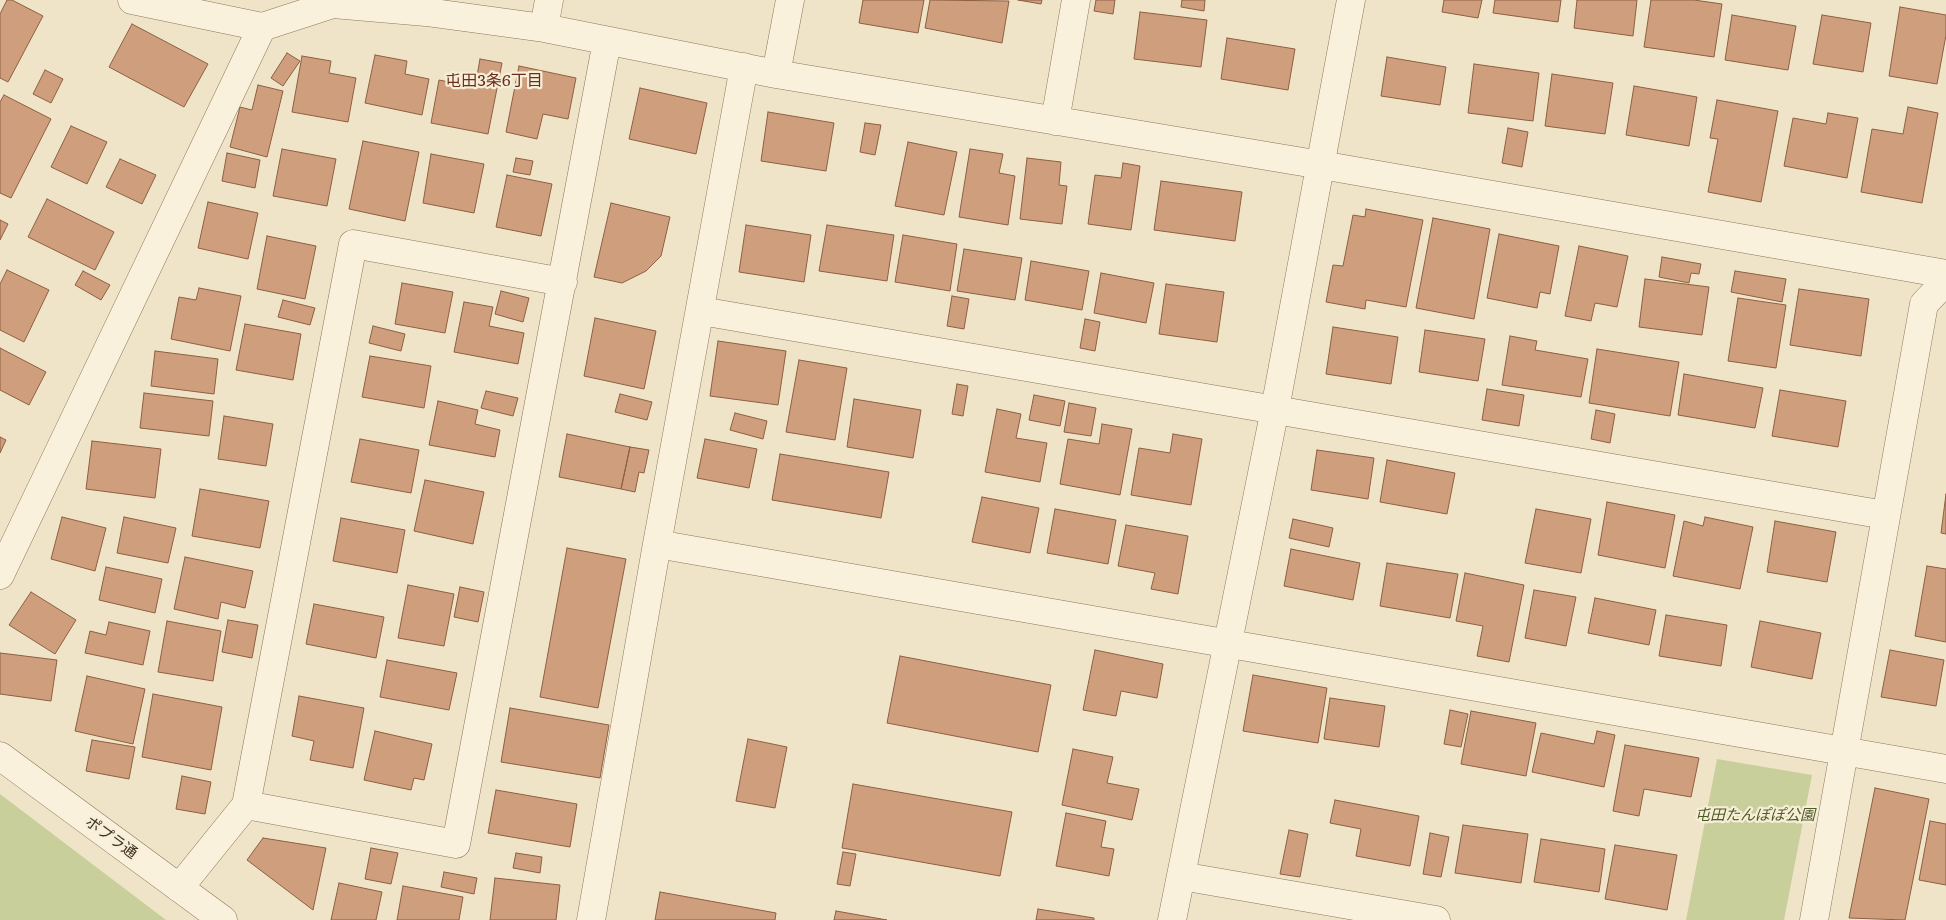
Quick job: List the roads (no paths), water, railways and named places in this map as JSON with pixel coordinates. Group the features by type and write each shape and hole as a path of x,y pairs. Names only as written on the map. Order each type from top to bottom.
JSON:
{"street":[{"path":"132,0 262,27 334,2 544,28 776,74 1321,165 1946,274"},
{"path":"544,28 549,0"},
{"path":"776,74 790,0"},
{"path":"1055,121 1076,0"},
{"path":"1172,920 1275,409 1351,0"},
{"path":"0,575 262,27"},
{"path":"246,805 456,844 607,41"},
{"path":"591,920 744,68"},
{"path":"180,888 246,805 353,244 563,282"},
{"path":"1814,920 1924,304 1946,281"},
{"path":"701,311 1885,515"},
{"path":"657,544 1946,769"},
{"name":"ポプラ通","path":"0,756 223,920"},
{"path":"1181,876 1436,920"}],"district":[{"name":"屯田3条6丁目","path":"494,81"}],"park label":[{"name":"屯田たんぽぽ公園","path":"1755,816"}]}
